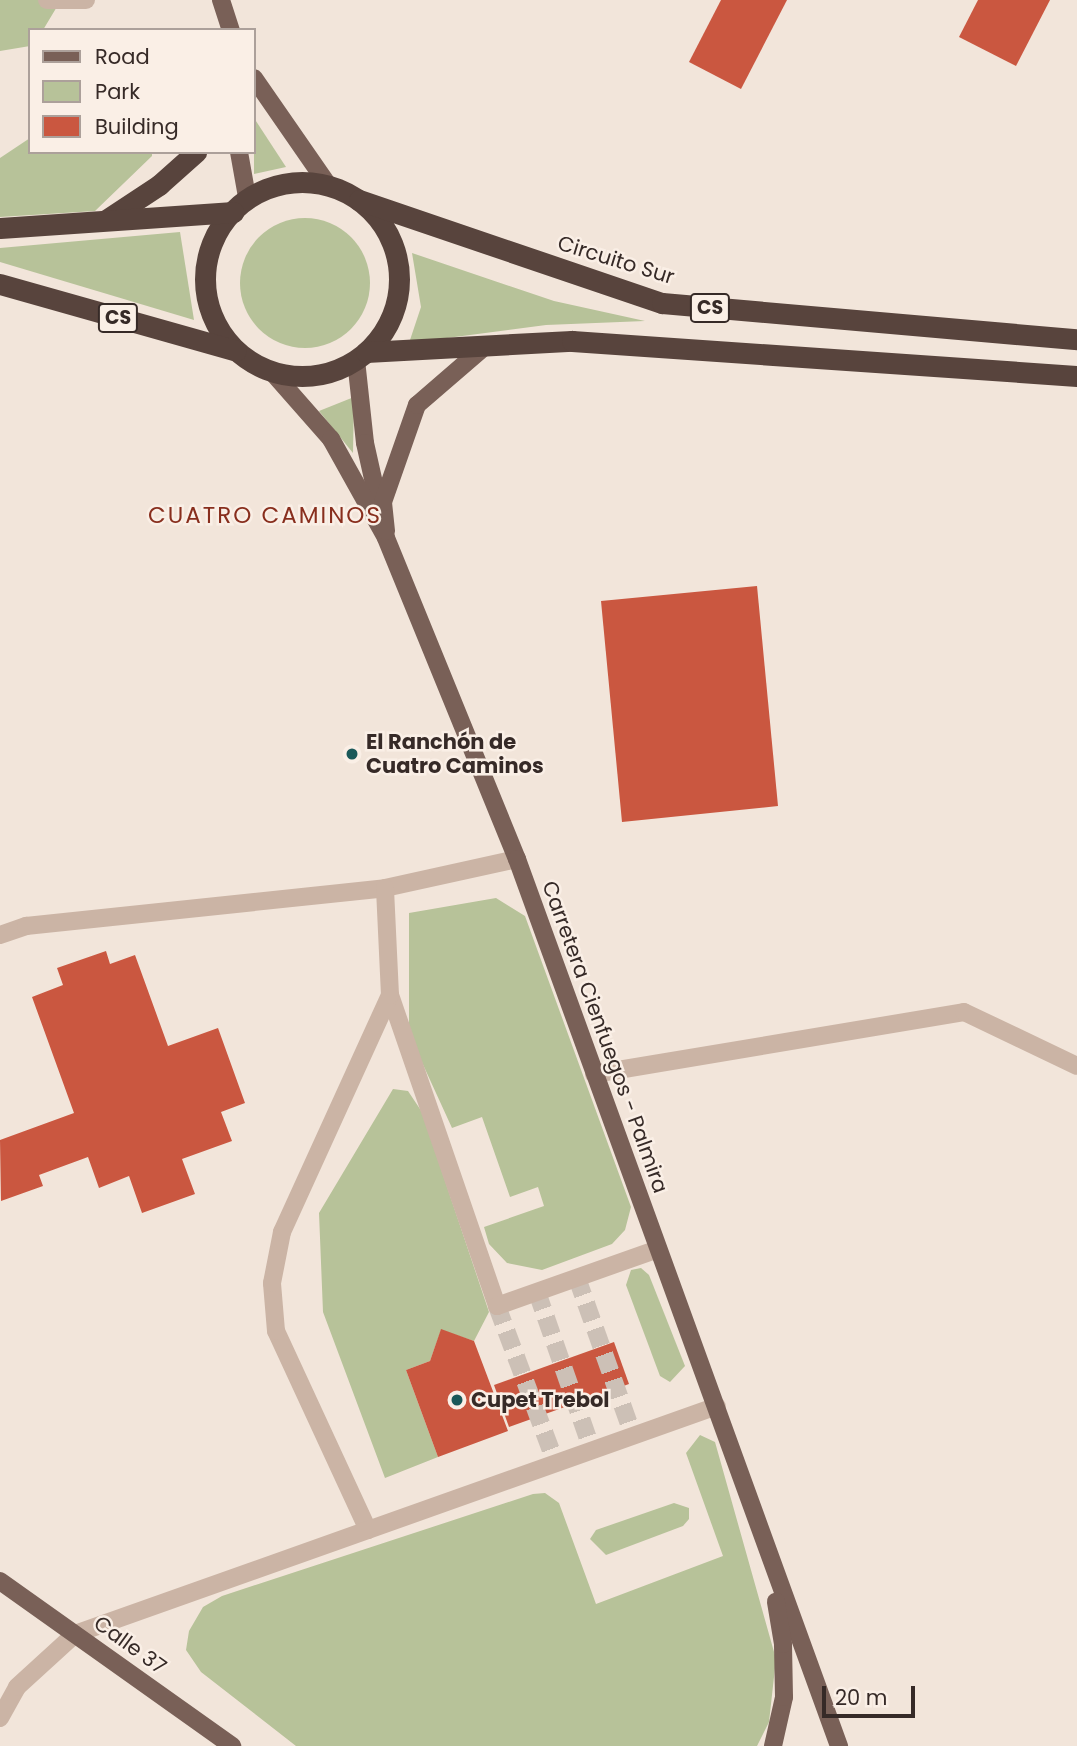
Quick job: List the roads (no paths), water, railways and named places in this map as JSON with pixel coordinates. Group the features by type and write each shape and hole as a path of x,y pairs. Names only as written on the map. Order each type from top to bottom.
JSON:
{"highway":[{"path":"104,222 159,185 194,154"},
{"name":"CS","path":"0,229 104,222 240,204 303,182 328,185 359,200 380,220 394,246 399,275 392,312 385,330 361,356"},
{"name":"Circuito Sur","path":"359,200 662,303 1077,339"},
{"name":"CS","path":"236,351 209,307 205,282 208,256 240,204"},
{"name":"CS","path":"0,284 236,351 273,373 316,375 361,356 572,341 1077,376"}],"main road":[{"path":"220,0 229,28"},
{"path":"256,82 328,185"},
{"path":"239,154 240,204"},
{"path":"386,538 383,502 417,405 483,348"},
{"name":"Carretera Cienfuegos - Palmira","path":"361,356 365,443 386,538"},
{"name":"Carretera Cienfuegos - Palmira","path":"273,373 331,439 386,538 517,859 657,1249 717,1406 768,1557 839,1746"},
{"name":"Carretera Cienfuegos - Palmira","path":"768,1557 783,1644 784,1697 773,1746"},
{"name":"Calle 37","path":"0,1581 232,1746"}],"street":[{"path":"47,0 86,0"},
{"path":"0,935 26,926 385,888 517,859"},
{"path":"385,888 390,995 497,1306 657,1249"},
{"path":"368,1530 276,1331 272,1283 282,1232 390,995"},
{"path":"594,1074 964,1012 1077,1066"},
{"path":"0,1718 17,1687 75,1634 717,1406"}],"tunnel":[{"path":"577,1278 633,1435"},
{"path":"537,1292 592,1450"},
{"path":"497,1306 556,1464"}],"place":[{"name":"El Ranchón de Cuatro Caminos","path":"352,754"},
{"name":"Cupet Trebol","path":"457,1400"}],"district":[{"name":"CUATRO CAMINOS","path":"265,515"}]}
